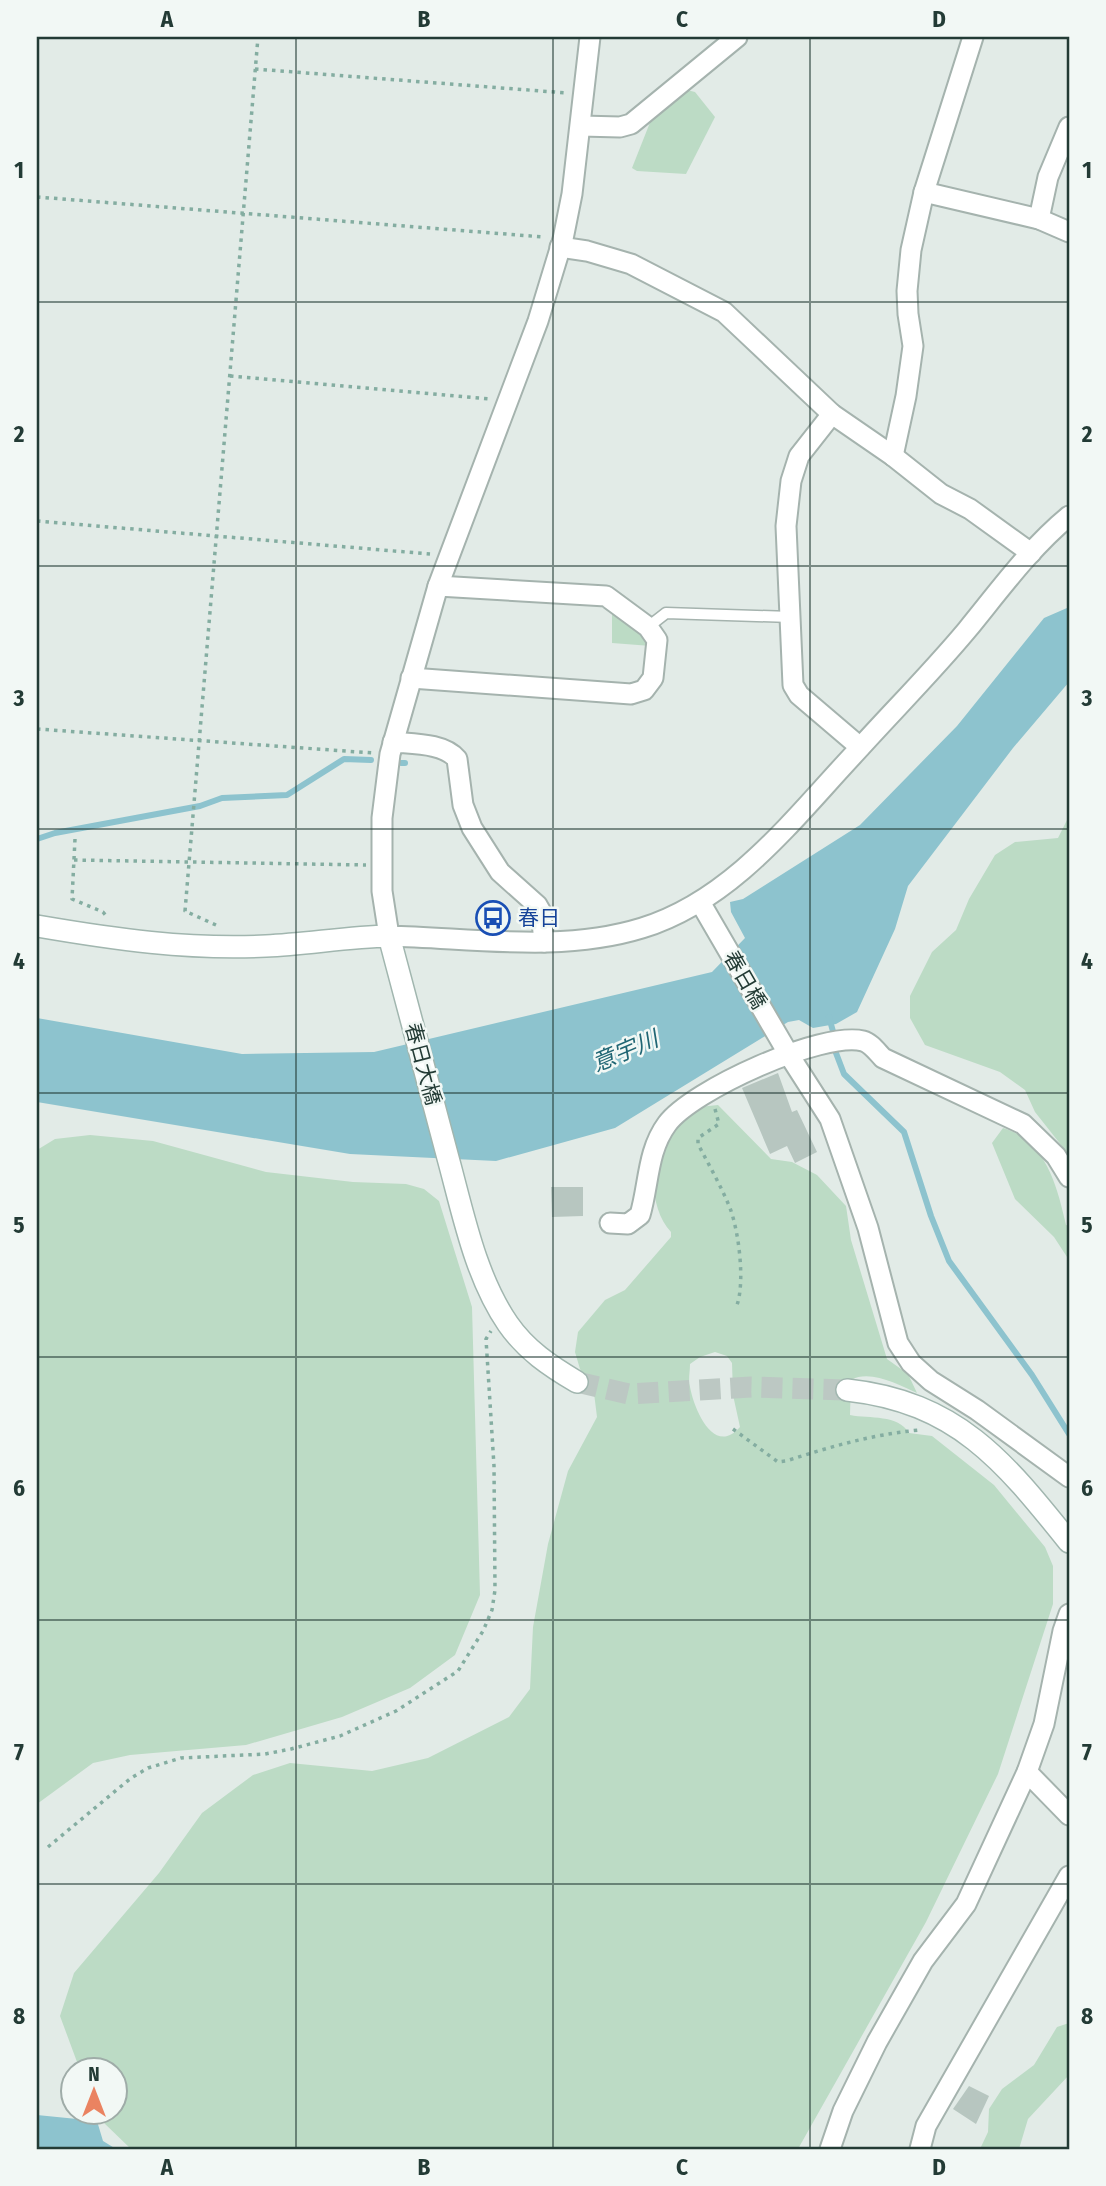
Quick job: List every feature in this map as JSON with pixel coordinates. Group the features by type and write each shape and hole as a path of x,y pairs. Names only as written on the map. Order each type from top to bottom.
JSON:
{"street":[{"path":"391,942 382,891 382,865 383,802 392,748 439,586 508,405 562,243 572,194 590,37"},
{"path":"581,126 620,127 631,124 737,37"},
{"path":"893,456 914,346 907,291 911,250 924,191 973,37"},
{"path":"1039,219 1048,177 1069,127"},
{"path":"924,191 1039,219 1069,232"},
{"path":"562,243 620,260 724,312 832,414 893,456 941,494 970,509 1031,553"},
{"path":"832,414 799,456 794,467 786,526 793,685 799,695 860,747"},
{"path":"37,926 180,946 268,946 350,937 391,942 544,942 607,936 703,908 785,828 953,647 1031,553 1069,516"},
{"path":"411,678 638,693 644,690 653,678 658,647 653,633 606,596 439,586"},
{"path":"392,748 444,749 454,755 467,817 499,872 537,905 543,922 544,942"},
{"name":"春日橋","path":"703,908 786,1051 830,1119 868,1228 898,1343 911,1363 931,1381 977,1410 1069,1477"},
{"name":"春日大橋","path":"391,942 454,1179 481,1268 505,1321 541,1360 577,1381"},
{"path":"610,1223 628,1224 640,1215 648,1168 666,1125 684,1107 786,1051 851,1039 867,1041 883,1058 1023,1124 1056,1156 1069,1177"},
{"path":"847,1390 892,1398 955,1424 978,1441 1018,1479 1069,1542"},
{"path":"830,2149 843,2111 877,2042 923,1961 966,1904 1027,1772 1044,1724 1068,1621"},
{"path":"1027,1772 1069,1815"},
{"path":"920,2149 926,2126 1069,1876"}],"lane":[{"path":"648,627 666,612 791,617"}],"path":[{"path":"219,947 218,926 185,911 258,37"},
{"path":"254,69 584,94"},
{"path":"37,197 562,243"},
{"path":"230,376 490,398 508,405"},
{"path":"37,521 450,555"},
{"path":"37,729 200,741 392,748"},
{"path":"75,839 72,899 107,916 108,938"},
{"path":"74,860 382,865"},
{"path":"717,1087 715,1110 719,1124 698,1138 698,1144 731,1210 741,1263 741,1293 737,1305"},
{"path":"48,1847 131,1778 148,1768 181,1758 265,1754 340,1735 396,1711 458,1671 484,1631 492,1610 495,1590 494,1466 486,1339 488,1334 505,1321"},
{"path":"733,1429 778,1461 786,1461 848,1441 886,1433 922,1430 935,1414"}],"green space":[{"path":"687,90 695,92 715,117 686,174 637,171 632,168 651,120"},
{"path":"612,610 648,636 651,646 612,643"},
{"path":"1069,816 1069,1155 1035,1112 1025,1090 1000,1072 925,1045 910,1018 910,996 932,952 956,930 969,899 995,855 1015,842 1058,838"},
{"path":"718,1105 771,1159 792,1162 817,1175 846,1206 851,1240 887,1359 908,1374 917,1393 884,1379 859,1377 851,1380 850,1415 891,1420 909,1433 932,1436 994,1485 1045,1547 1053,1566 1053,1604 998,1774 926,1922 798,2149 131,2149 107,2126 130,2126 130,2056 75,2056 60,2016 74,1973 159,1873 202,1813 253,1775 290,1763 372,1771 428,1758 509,1717 530,1689 533,1627 548,1544 568,1471 597,1417 594,1393 580,1369 575,1352 578,1332 605,1300 625,1290 671,1237 671,1232 660,1214 654,1192 654,1169 662,1143 690,1108","holes":["715,1352 727,1356 732,1363 733,1395 740,1427 731,1435 722,1436 707,1427 696,1407 689,1384 690,1364"]},
{"path":"1003,1128 1030,1143 1047,1167 1066,1225 1069,1226 1069,1260 1054,1237 1015,1199 992,1143"},
{"path":"90,1135 153,1141 266,1172 353,1182 406,1184 424,1189 439,1201 472,1307 480,1595 455,1655 410,1688 342,1717 246,1745 130,1755 93,1763 37,1804 37,1150 55,1139"},
{"path":"1069,2023 1069,2075 1028,2119 1019,2149 980,2149 988,2132 989,2109 1002,2089 1034,2065 1057,2027"}],"water":[{"name":"意宇川","path":"1069,604 1069,682 1013,748 908,886 895,929 857,1012 836,1024 813,1028 799,1020 788,1022 615,1128 496,1161 350,1154 37,1102 37,1018 242,1054 374,1052 712,972 745,938 731,912 730,902 743,899 860,825 957,726 1044,618 1067,608"},
{"path":"37,2115 60,2117 60,2126 98,2126 103,2141 116,2149 37,2149"}],"building":[{"path":"778,1073 792,1112 797,1110 817,1152 795,1163 787,1146 770,1154 742,1088"},
{"path":"551,1187 583,1187 583,1216 552,1217"},
{"path":"969,2086 989,2096 976,2124 953,2109"}],"waterway":[{"path":"37,839 55,833 200,806 222,798 287,795 344,759 371,760"},
{"path":"829,1017 834,1035"},
{"path":"836,1053 844,1074 904,1132 931,1216 949,1261 1032,1375 1069,1434"}],"tunnel":[{"path":"577,1382 629,1394 751,1387 847,1390"}],"place":[{"name":"春日","path":"493,918"}]}
